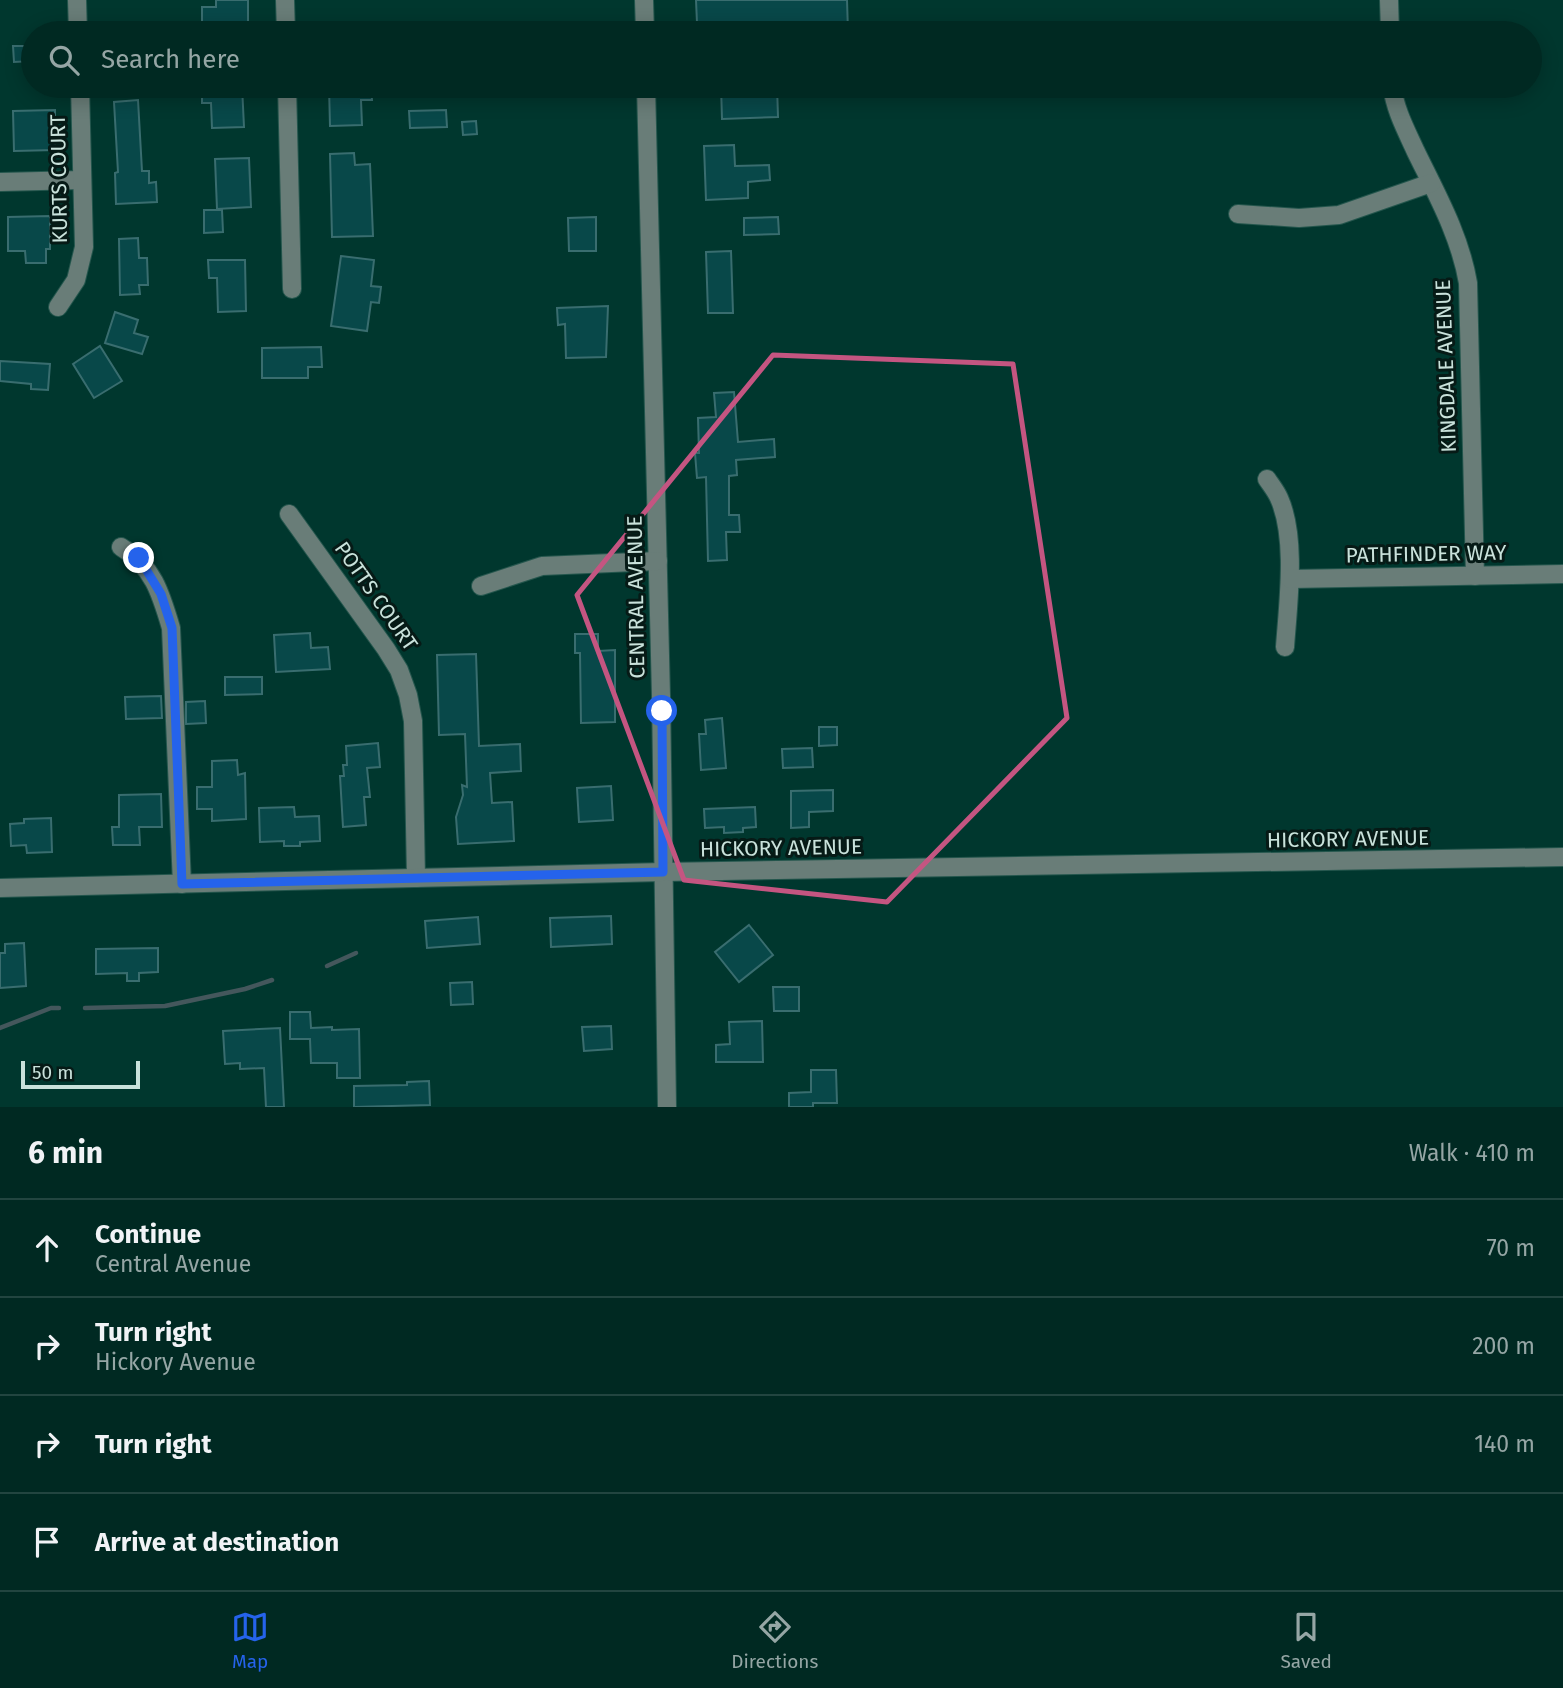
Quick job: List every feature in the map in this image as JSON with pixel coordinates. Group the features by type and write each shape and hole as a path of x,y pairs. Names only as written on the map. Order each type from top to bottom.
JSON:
{"street":[{"path":"78,0 78,21"},
{"path":"285,0 286,21"},
{"path":"644,0 645,21"},
{"path":"1389,0 1390,21"},
{"name":"KURTS COURT","path":"58,307 71,290 83,259 80,98"},
{"path":"287,98 292,289"},
{"name":"CENTRAL AVENUE","path":"646,98 658,561 667,1107"},
{"name":"KINGDALE AVENUE","path":"1395,98 1400,117 1457,237 1464,260 1468,284 1475,576"},
{"path":"0,182 82,180"},
{"path":"1238,214 1299,218 1339,215 1431,183"},
{"path":"1267,479 1279,497 1286,520 1290,579 1285,647"},
{"name":"POTTS COURT","path":"289,514 386,649 399,670 408,695 413,721 416,878"},
{"path":"121,547 139,558 161,594 172,628 182,884"},
{"path":"481,586 542,566 658,561"},
{"name":"PATHFINDER WAY","path":"1290,579 1563,574"},
{"name":"HICKORY AVENUE","path":"0,888 663,872 1563,858"}],"highlighted area":[{"path":"773,355 1013,364 1067,718 887,902 684,880 577,595"}],"building":[{"path":"216,0 248,0 248,21 202,21 202,7 216,7"},
{"path":"696,0 847,0 848,21 697,21"},
{"path":"13,46 21,46 21,62 14,62"},
{"path":"202,98 243,98 244,127 212,128 211,103 202,103"},
{"path":"329,98 372,98 361,100 362,125 330,126"},
{"path":"721,98 777,98 778,117 722,119"},
{"path":"138,100 142,171 149,171 149,183 156,182 157,202 116,204 115,173 118,172 114,102"},
{"path":"55,110 55,150 14,151 13,111"},
{"path":"446,110 447,127 410,128 409,111"},
{"path":"476,121 477,134 463,135 462,122"},
{"path":"734,145 735,166 769,165 770,180 748,182 748,198 706,200 704,146"},
{"path":"354,153 355,165 370,164 373,236 332,237 330,154"},
{"path":"249,158 251,207 217,209 215,159"},
{"path":"204,210 222,210 223,232 204,233"},
{"path":"50,216 50,249 46,249 46,263 26,263 25,251 8,251 8,217"},
{"path":"596,217 596,251 569,251 568,218"},
{"path":"778,217 779,234 744,235 744,218"},
{"path":"138,238 139,258 147,258 148,285 139,285 140,294 120,295 119,239"},
{"path":"731,251 733,313 708,313 706,252"},
{"path":"341,256 374,260 371,286 381,287 379,303 371,302 367,331 331,326"},
{"path":"208,260 245,260 246,311 218,312 217,278 209,278"},
{"path":"608,306 606,357 566,358 565,324 558,325 557,308"},
{"path":"115,312 138,320 134,333 148,337 142,354 105,343"},
{"path":"100,346 122,381 94,398 73,364"},
{"path":"321,347 322,367 308,367 308,378 262,378 262,348"},
{"path":"0,361 50,364 48,390 31,389 31,384 0,381"},
{"path":"734,392 738,442 774,439 775,457 736,460 737,475 729,476 729,515 739,515 740,532 726,532 727,560 708,561 706,477 697,478 695,453 699,453 698,418 716,417 714,393"},
{"path":"310,633 311,648 328,647 330,669 276,672 274,635"},
{"path":"575,634 598,634 598,651 615,650 615,722 581,723 580,653 575,653"},
{"path":"476,654 479,746 520,744 521,771 490,773 492,803 512,802 514,841 458,844 456,817 463,795 462,785 467,787 465,734 439,735 437,655"},
{"path":"225,677 262,677 262,694 225,695"},
{"path":"161,696 162,718 126,719 125,697"},
{"path":"205,701 206,723 186,724 186,702"},
{"path":"722,718 726,768 701,770 699,734 706,734 705,720"},
{"path":"819,727 837,727 837,745 819,746"},
{"path":"378,743 380,767 367,768 370,797 364,797 366,825 343,827 340,776 344,776 343,765 347,765 346,746"},
{"path":"812,748 813,767 783,768 782,749"},
{"path":"237,760 238,775 245,773 246,819 212,821 212,809 197,809 197,787 212,787 212,761"},
{"path":"611,786 613,820 579,822 577,788"},
{"path":"833,790 833,811 809,812 809,827 791,828 791,791"},
{"path":"161,794 162,827 139,827 140,845 113,845 112,827 119,827 119,795"},
{"path":"294,807 295,817 319,816 320,841 300,842 300,846 284,846 284,841 260,842 259,808"},
{"path":"755,807 756,827 743,828 743,832 724,833 724,827 705,828 704,809"},
{"path":"51,818 52,852 27,853 26,845 11,846 10,824 24,823 24,819"},
{"path":"611,916 612,944 551,947 550,918"},
{"path":"478,917 480,944 427,948 425,921"},
{"path":"749,925 773,955 739,982 715,952"},
{"path":"24,943 26,986 0,988 0,953 5,953 5,944"},
{"path":"158,948 158,972 139,973 139,981 127,981 127,973 96,974 96,949"},
{"path":"472,982 473,1004 451,1005 450,983"},
{"path":"773,987 799,987 799,1011 774,1011"},
{"path":"290,1012 310,1012 311,1028 359,1029 360,1078 337,1078 337,1063 311,1063 310,1039 290,1039"},
{"path":"762,1021 763,1062 716,1062 716,1045 730,1044 729,1022"},
{"path":"611,1026 612,1049 584,1051 582,1027"},
{"path":"280,1028 284,1107 266,1107 264,1068 240,1069 240,1063 225,1064 223,1031"},
{"path":"811,1070 836,1070 837,1103 789,1107 789,1093 811,1092"},
{"path":"429,1081 430,1105 354,1107 354,1086 407,1085 407,1082"}],"waterway":[{"path":"327,966 356,953"},
{"path":"85,1008 165,1006 245,989 272,980"},
{"path":"0,1028 51,1008 59,1008"}],"route":[{"path":"139,558 161,594 172,628 182,884 663,872 662,711"}]}
